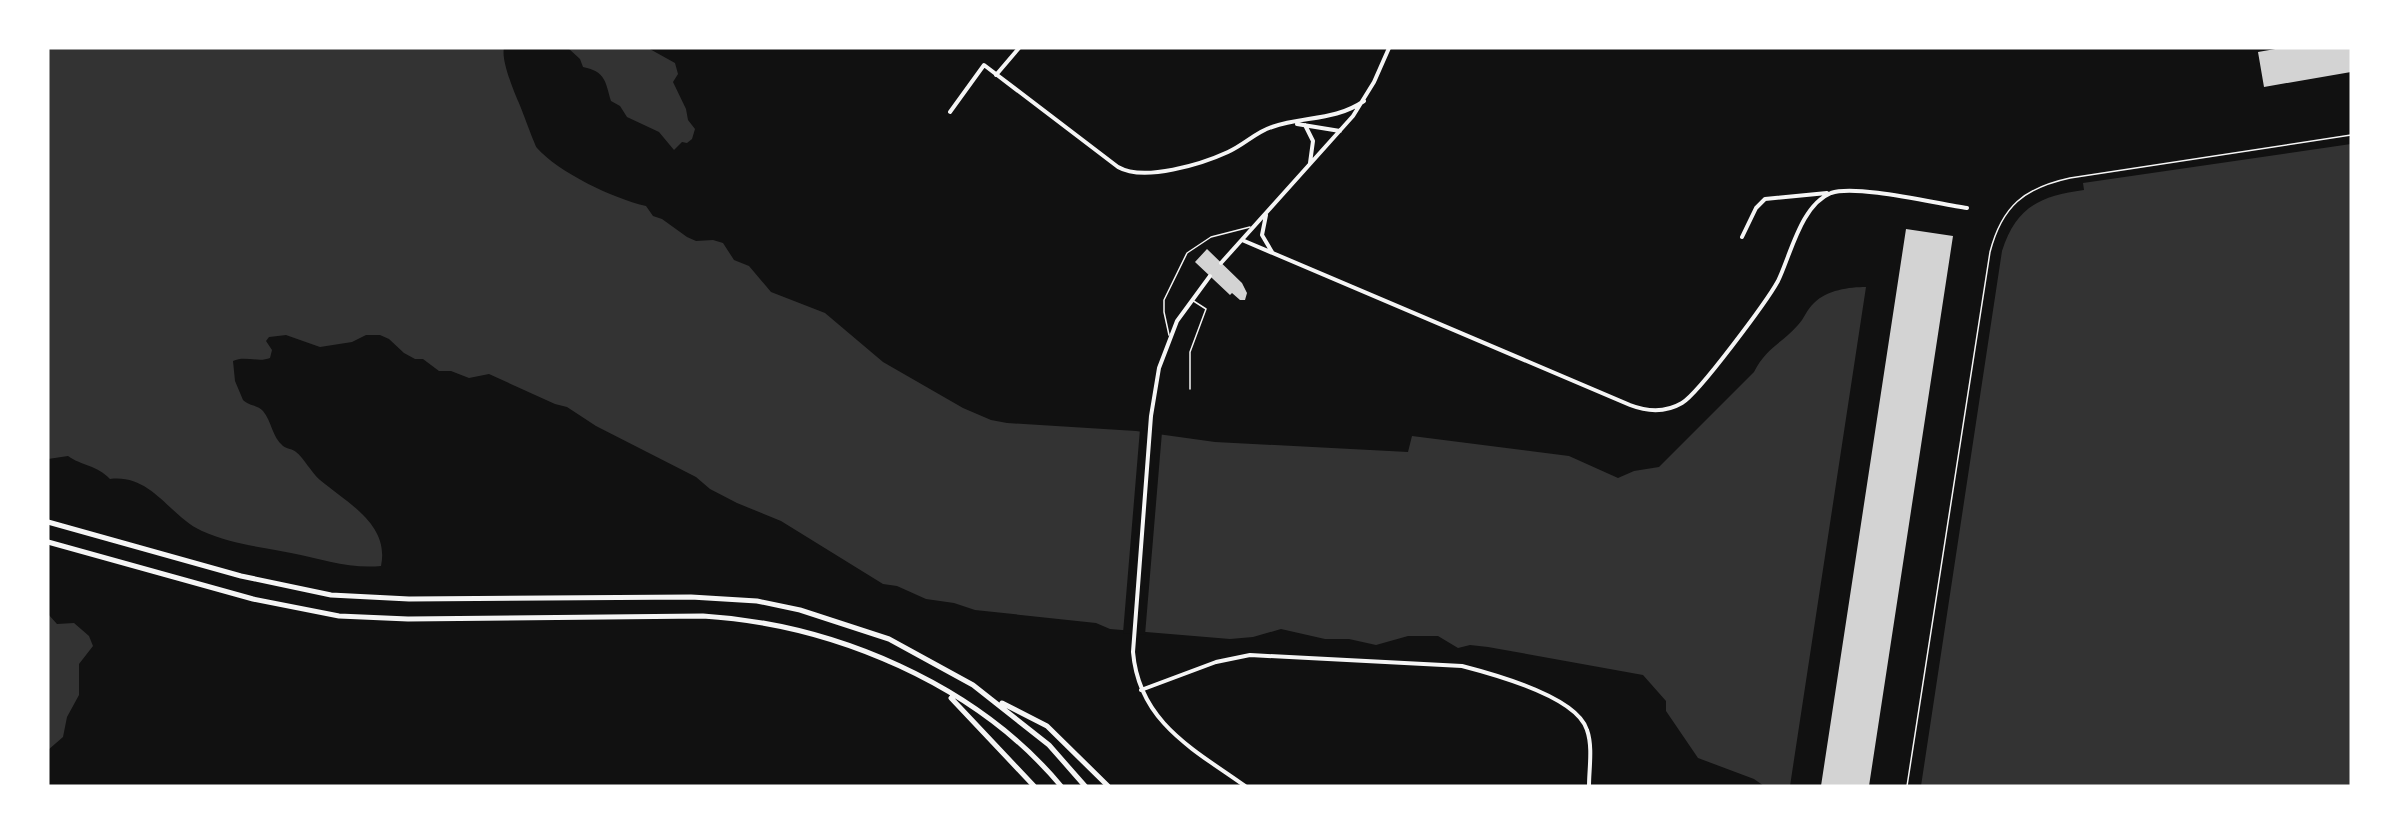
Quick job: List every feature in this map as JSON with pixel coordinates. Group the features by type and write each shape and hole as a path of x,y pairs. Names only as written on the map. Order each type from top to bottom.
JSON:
{"main road":[{"path":"48,522 241,576 330,595 409,600 692,597 766,603 819,615 888,639 933,661 994,700 1047,726 1108,786"},
{"path":"48,542 253,599 339,616 408,619 703,616 771,624 817,635 873,654 943,690 1001,728 1061,786"},
{"path":"943,690 1034,786"},
{"path":"994,700 1049,745 1085,786"}],"street":[{"path":"996,75 1019,48"},
{"path":"1221,263 1341,131 1364,101 1389,48"},
{"path":"950,112 984,66 1113,163 1134,174 1162,171 1205,160 1228,152 1262,131 1290,123 1338,115 1364,101"},
{"path":"1290,123 1341,131"},
{"path":"1304,125 1313,141 1309,165"},
{"path":"1742,237 1756,208 1766,199 1855,190 1967,208"},
{"path":"1242,240 1630,405 1655,411 1677,405 1695,391 1773,289 1813,207 1831,193"},
{"path":"1267,212 1262,235 1265,243 1275,254"},
{"path":"1210,276 1192,299 1170,336 1159,368 1151,416 1133,645 1134,667 1140,690 1156,716 1166,727 1245,786"},
{"path":"1140,690 1216,662 1250,655 1461,666 1486,672 1539,693 1580,716 1588,733 1588,786"}],"lane":[{"path":"1907,786 1990,252 1995,234 2006,212 2024,196 2059,180 2351,135"},
{"path":"1170,336 1164,312 1164,300 1187,252 1211,237 1254,226"},
{"path":"1190,389 1190,352 1206,309 1192,299"}],"shaded area":[{"path":"48,48 504,48 504,60 508,74 535,145 558,166 603,191 646,206 653,216 662,219 687,237 696,241 713,240 723,243 734,260 749,266 771,292 825,313 883,362 963,408 991,420 1007,423 1136,431 1215,442 1408,452 1412,436 1569,456 1618,478 1634,471 1659,467 1754,372 1764,357 1798,325 1819,299 1838,290 1866,287 1790,786 1764,786 1754,779 1698,758 1666,711 1666,701 1643,675 1488,647 1470,645 1458,648 1438,636 1408,636 1376,645 1349,639 1325,639 1281,629 1253,637 1230,639 1110,629 1096,623 975,610 954,603 926,599 897,586 883,584 781,521 710,489 696,477 596,426 567,407 555,404 489,374 469,378 451,371 439,371 423,359 415,359 404,353 389,339 380,335 366,335 352,342 320,347 286,335 269,337 266,341 272,350 270,358 233,361 235,381 243,400 263,411 279,442 298,454 320,480 353,506 373,526 382,551 381,566 336,563 235,542 202,531 190,524 149,489 137,483 125,479 110,479 100,471 68,456 48,459"},
{"path":"568,48 648,48 675,63 678,74 673,82 686,109 688,120 695,129 692,139 687,143 682,142 674,150 659,132 627,117 620,106 611,101 603,78 591,69 583,67 580,59"},
{"path":"2351,144 2351,786 1921,786 2002,251 2015,224 2032,206 2055,196 2084,190 2083,183"},
{"path":"48,614 57,624 74,623 89,636 93,646 79,664 79,695 67,717 63,737 48,750"}],"pier":[{"path":"1140,429 1162,432 1145,635 1123,633"}],"building":[{"path":"2281,48 2351,48 2351,72 2264,87 2258,52"},
{"path":"1906,229 1953,236 1869,786 1821,786"},
{"path":"1207,249 1242,283 1247,293 1245,300 1240,300 1232,293 1230,295 1195,262"}]}
